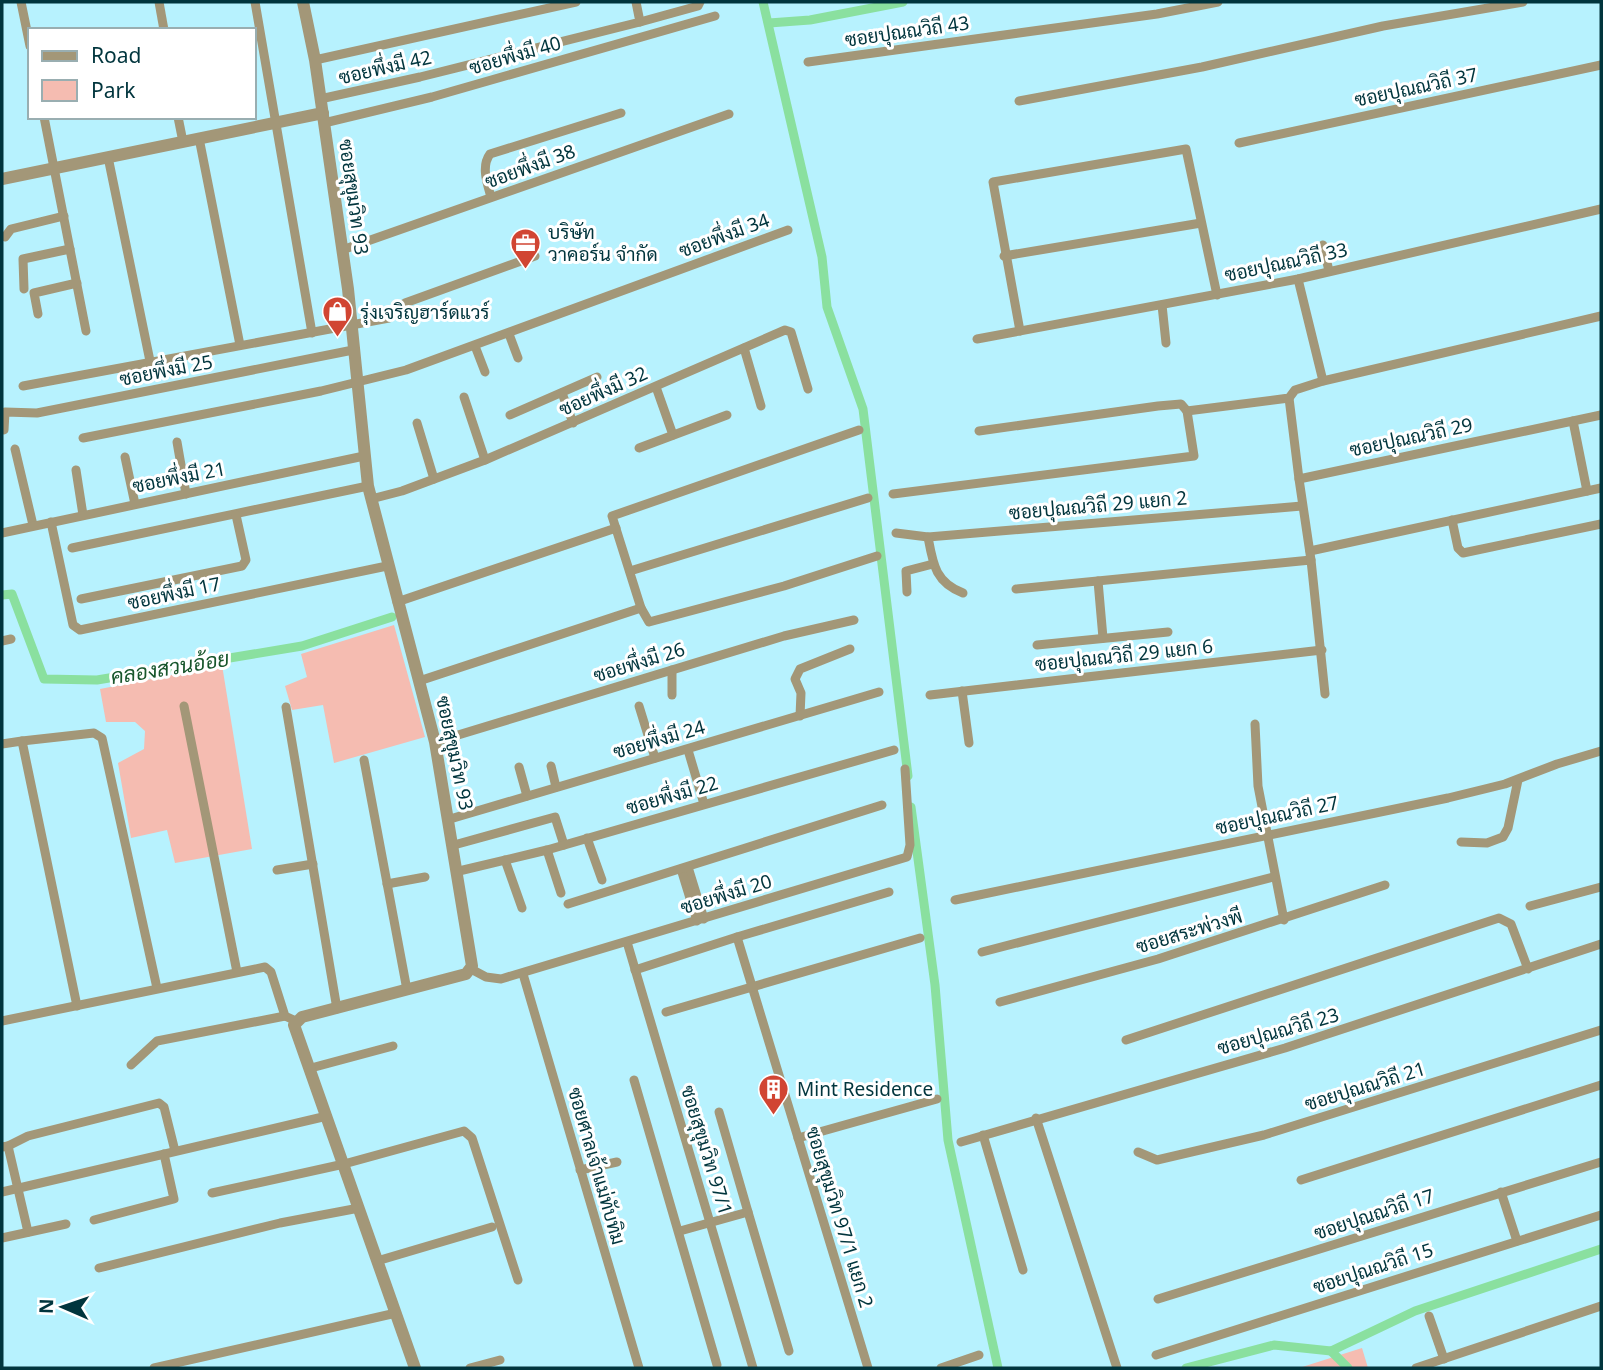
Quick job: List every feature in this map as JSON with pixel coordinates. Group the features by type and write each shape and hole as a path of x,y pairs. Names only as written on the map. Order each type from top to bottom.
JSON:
{"street":[{"path":"21,2 28,36"},
{"path":"159,2 164,28"},
{"path":"256,2 312,333"},
{"name":"ซอยสุขุมวิท 93","path":"303,2 315,60 342,250 369,493 435,742 450,819 471,969"},
{"path":"315,60 576,2"},
{"path":"636,2 640,22"},
{"name":"ซอยพึ่งมี 42","path":"320,99 421,77 640,22 698,6 700,2"},
{"name":"ซอยปุณณวิถี 43","path":"808,62 1167,6 1218,2"},
{"path":"1019,101 1202,67 1383,26 1523,2"},
{"name":"ซอยพึ่งมี 40","path":"324,118 432,97 715,16"},
{"name":"ซอยปุณณวิถี 37","path":"1239,142 1601,65"},
{"path":"491,197 485,173 489,154 621,113"},
{"name":"ซอยพึ่งมี 38","path":"342,250 729,114"},
{"path":"2,179 278,122 324,118"},
{"path":"44,119 86,331"},
{"path":"178,119 183,142"},
{"path":"199,138 240,345"},
{"path":"1020,331 1004,256 993,183 1186,149 1217,295"},
{"path":"108,157 150,361"},
{"name":"ซอยปุณณวิถี 33","path":"977,339 1298,279 1601,209"},
{"path":"5,237 11,229 64,216"},
{"path":"1004,256 1201,223"},
{"name":"ซอยพึ่งมี 34","path":"83,438 355,383 406,370 788,230"},
{"path":"1323,246 1329,271"},
{"path":"24,289 23,259 70,248"},
{"path":"23,386 389,318 405,303 536,257"},
{"path":"1298,279 1322,381"},
{"path":"38,313 34,293 77,283"},
{"path":"1162,304 1166,343"},
{"path":"1325,694 1311,555 1302,506 1289,398 1295,390 1322,381 1601,316"},
{"name":"ซอยพึ่งมี 32","path":"72,548 434,479 573,423 788,329 808,389"},
{"path":"509,334 518,358"},
{"path":"475,346 485,372"},
{"path":"744,348 761,405"},
{"name":"ซอยพึ่งมี 25","path":"4,430 5,412 37,413 353,350"},
{"path":"510,415 597,377"},
{"path":"656,387 673,435"},
{"path":"562,393 573,423"},
{"path":"464,397 485,460"},
{"path":"1187,411 1289,398"},
{"path":"893,494 1194,456 1187,411 1181,404 979,431"},
{"path":"639,448 727,415"},
{"name":"ซอยปุณณวิถี 29","path":"1299,479 1601,415"},
{"path":"1573,421 1587,491"},
{"path":"418,423 434,479"},
{"path":"859,430 612,516 647,621 654,622 877,556"},
{"path":"177,442 186,494"},
{"path":"15,449 33,525"},
{"name":"ซอยพึ่งมี 21","path":"2,533 364,456"},
{"path":"125,457 135,504"},
{"path":"76,470 83,514"},
{"path":"1016,589 1311,555 1452,520 1601,488"},
{"path":"630,571 868,498"},
{"name":"ซอยปุณณวิถี 29 แยก 2","path":"896,533 928,537 1302,506"},
{"path":"80,599 242,566 246,560 236,515"},
{"path":"1452,520 1458,548 1463,553 1601,524"},
{"name":"ซอยพึ่งมี 17","path":"51,522 73,625 80,630 387,566"},
{"path":"397,602 616,527"},
{"path":"928,537 933,564 945,584 963,593"},
{"path":"906,592 906,571 933,564"},
{"path":"1098,581 1103,638"},
{"path":"419,681 641,608"},
{"name":"ซอยพึ่งมี 26","path":"435,742 784,636 854,620"},
{"path":"1038,645 1168,632"},
{"path":"800,716 801,693 795,679 800,669 850,649"},
{"name":"ซอยปุณณวิถี 29 แยก 6","path":"930,695 1322,650"},
{"path":"672,670 672,695"},
{"path":"961,691 969,743"},
{"name":"ซอยพึ่งมี 24","path":"450,819 879,692"},
{"path":"184,706 237,972"},
{"path":"639,706 655,758"},
{"path":"286,707 337,1009"},
{"path":"1255,724 1258,786 1273,877 1284,920"},
{"path":"2,744 93,733 102,738 157,988"},
{"path":"22,741 78,1006"},
{"path":"688,750 705,804"},
{"name":"ซอยพึ่งมี 22","path":"458,871 547,850 894,750"},
{"name":"ซอยปุณณวิถี 27","path":"955,900 1448,798 1518,780 1557,764 1601,751"},
{"path":"364,760 407,990"},
{"path":"551,766 556,787"},
{"path":"519,767 527,796"},
{"name":"ซอยพึ่งมี 20","path":"471,969 494,979 523,974 907,857 910,845 905,769"},
{"path":"1461,842 1487,843 1503,837 1508,828 1518,780"},
{"path":"568,904 882,805"},
{"path":"454,845 555,817 564,845"},
{"path":"587,838 602,880"},
{"path":"547,850 561,893"},
{"path":"505,860 522,908"},
{"path":"277,870 313,864"},
{"path":"684,868 700,920"},
{"path":"387,884 425,877"},
{"name":"ซอยสระพ่วงพี","path":"982,952 1273,877"},
{"name":"ซอยสระพ่วงพี","path":"1000,1002 1158,960 1385,885"},
{"path":"1530,906 1601,887"},
{"path":"635,970 889,892"},
{"name":"ซอยปุณณวิถี 23","path":"1126,1040 1499,918 1511,924 1528,969"},
{"name":"ซอยสุขุมวิท 97/1 แยก 2","path":"737,937 868,1368"},
{"path":"666,1012 920,938"},
{"name":"ซอยสุขุมวิท 97/1","path":"626,942 753,1368"},
{"name":"ซอยปุณณวิถี 23","path":"961,1142 1036,1118 1285,1048 1601,944"},
{"path":"2,1021 237,972 265,967 270,969 311,1068 415,1368"},
{"path":"131,1065 157,1041 337,1009 466,974 471,969"},
{"name":"ซอยศาลเจ้าแม่ทับทิม","path":"523,974 639,1368"},
{"name":"ซอยปุณณวิถี 21","path":"1138,1152 1157,1160 1264,1135 1601,1030"},
{"path":"311,1068 393,1045"},
{"path":"634,1080 718,1365"},
{"path":"1301,1180 1601,1085"},
{"path":"798,1138 937,1099"},
{"path":"28,1232 19,1189 5,1146 28,1136 159,1103 164,1107 175,1151"},
{"path":"719,1112 789,1351"},
{"path":"2,1192 327,1116"},
{"path":"1036,1118 1117,1368"},
{"path":"212,1193 344,1164 459,1132 468,1133 518,1280"},
{"path":"983,1135 1023,1270"},
{"path":"94,1220 174,1199 164,1154"},
{"path":"580,1170 617,1162"},
{"name":"ซอยปุณณวิถี 17","path":"1158,1299 1601,1162"},
{"path":"1502,1192 1517,1241"},
{"path":"99,1268 281,1223 359,1208"},
{"path":"680,1231 748,1212"},
{"name":"ซอยปุณณวิถี 15","path":"1156,1355 1601,1215"},
{"path":"2,1238 66,1224"},
{"path":"377,1261 492,1227"},
{"path":"1416,1368 1601,1306"},
{"path":"154,1368 183,1365 396,1313"},
{"path":"1429,1316 1444,1359"},
{"path":"941,1368 979,1355"},
{"path":"470,1368 500,1360"}],"green space":[{"path":"394,625 425,737 334,763 323,705 292,710 285,686 307,677 301,654"},
{"path":"222,665 252,849 175,863 167,830 131,838 118,763 144,749 145,731 135,722 106,722 100,689"},
{"path":"1362,1348 1368,1368 1299,1368"}],"waterway":[{"path":"763,2 822,257 827,307 863,409 908,776"},
{"path":"769,23 810,20 903,2"},
{"name":"คลองสวนอ้อย","path":"2,595 12,594 44,679 97,680 302,646 392,617"},
{"path":"911,807 935,985 948,1140 998,1368"},
{"path":"1186,1368 1274,1345 1331,1351 1415,1311 1601,1249"},
{"path":"1331,1351 1348,1368"}],"place":[{"name":"บริษัท วาคอร์น จำกัด","path":"525,270"},
{"name":"รุ่งเจริญฮาร์ดแวร์","path":"337,339"},
{"name":"Mint Residence","path":"774,1116"}]}
